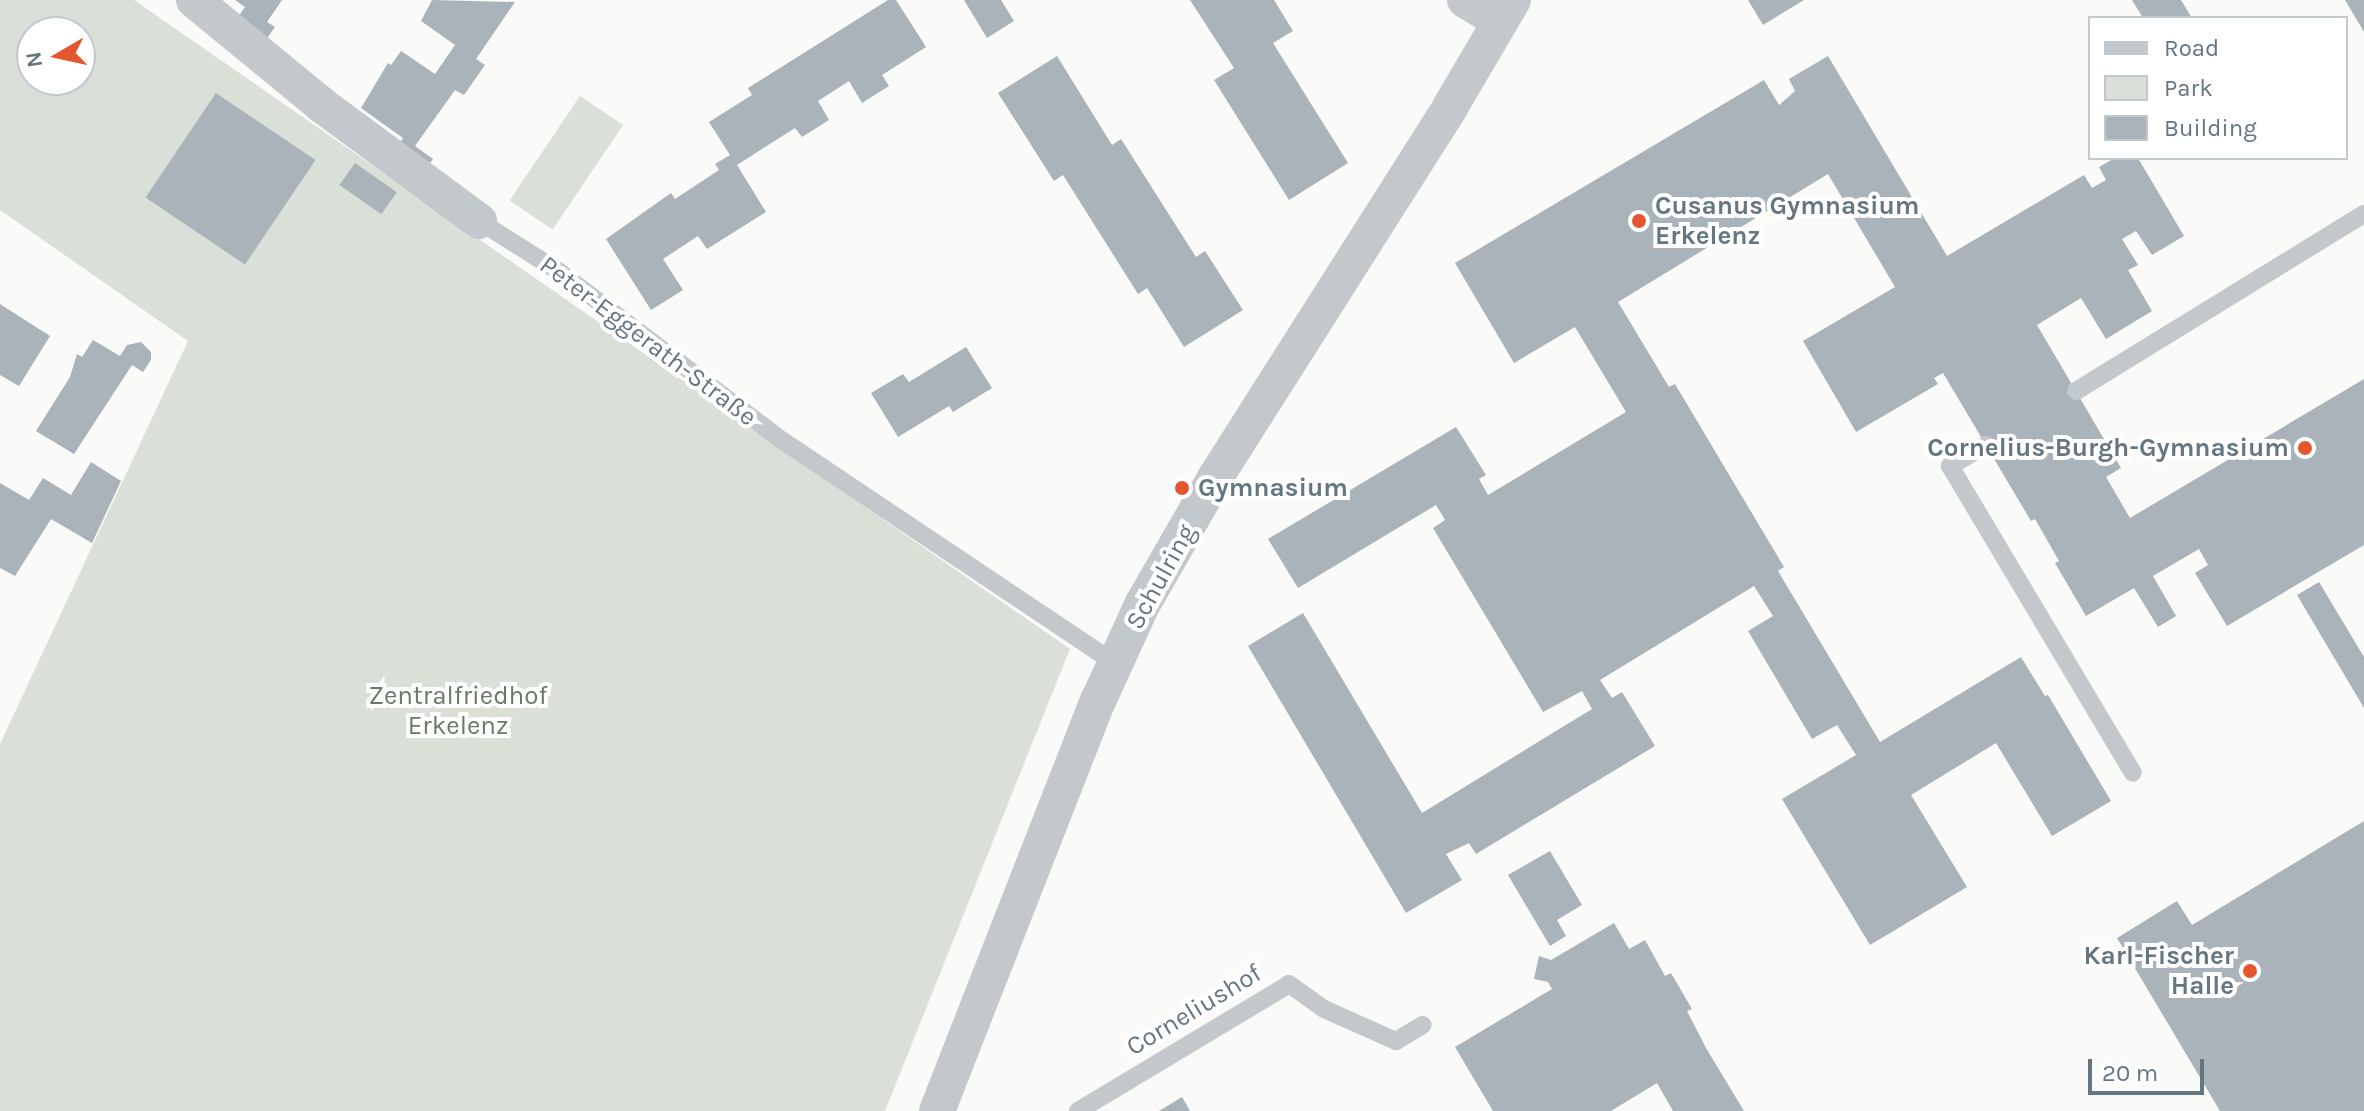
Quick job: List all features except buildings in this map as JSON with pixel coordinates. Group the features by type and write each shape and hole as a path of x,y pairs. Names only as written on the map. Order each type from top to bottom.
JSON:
{"street":[{"name":"Peter-Eggerath-Straße","path":"194,0 323,106 479,221"},
{"path":"1465,0 1506,10"},
{"name":"Schulring","path":"937,1111 1007,927 1142,605 1215,478 1442,119 1506,10"}],"lane":[{"path":"2076,391 2364,214"},
{"name":"Peter-Eggerath-Straße","path":"479,221 558,271 783,441 1116,664"},
{"path":"1986,445 1950,466 2133,773"},
{"name":"Corneliushof","path":"1078,1111 1289,984 1324,1009 1396,1041 1423,1025"}],"green space":[{"name":"Zentralfriedhof Erkelenz","path":"0,0 134,0 1070,649 885,1111 0,1111 0,744 188,341 0,210"},
{"path":"580,96 623,125 553,230 510,200"}],"place":[{"name":"Cusanus Gymnasium Erkelenz","path":"1639,221"},
{"name":"Cornelius-Burgh-Gymnasium","path":"2305,448"},
{"name":"Gymnasium","path":"1182,488"},
{"name":"Karl-Fischer Halle","path":"2250,971"}]}
